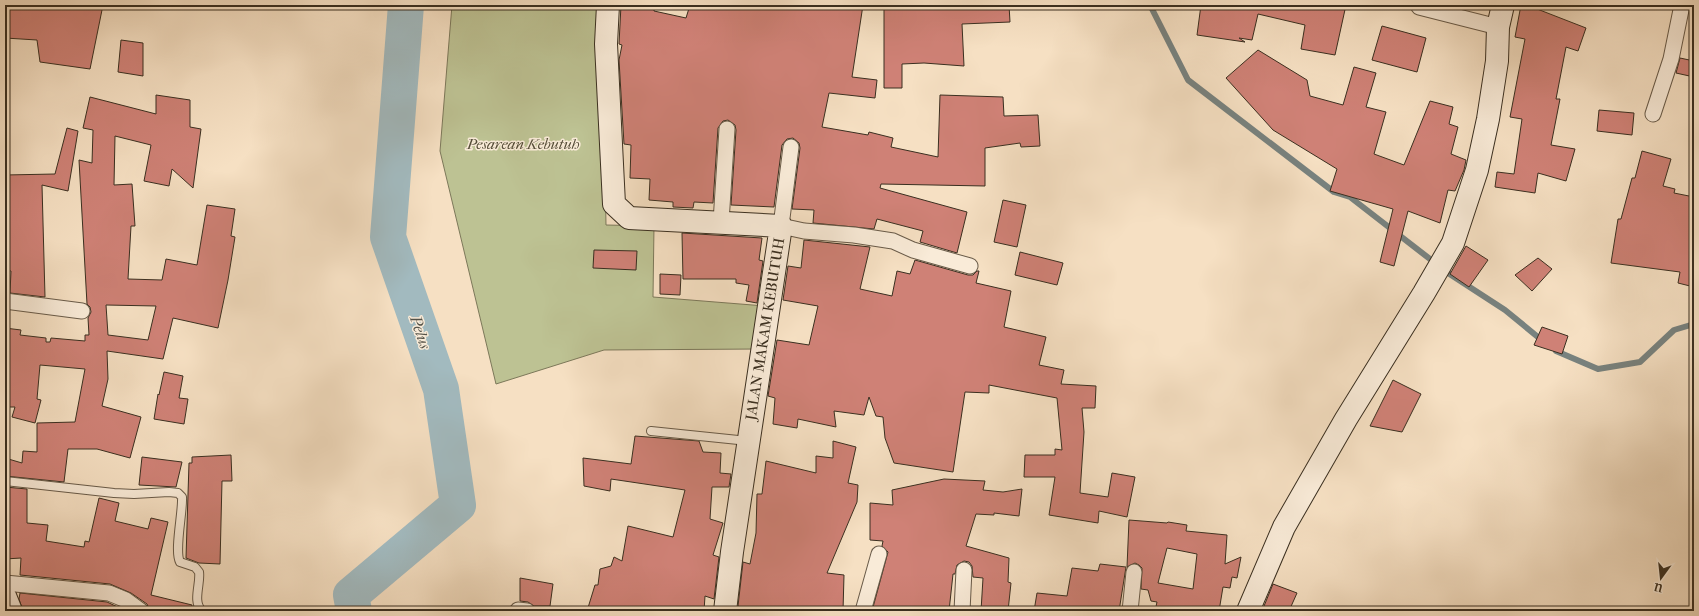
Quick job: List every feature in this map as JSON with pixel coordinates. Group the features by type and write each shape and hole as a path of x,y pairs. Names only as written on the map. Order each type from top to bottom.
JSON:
{"street":[{"name":"JALAN MAKAM KEBUTUH","path":"608,5 606,44 614,204 629,218 781,226 748,441 725,611"},
{"path":"1248,611 1284,527 1346,419 1453,243 1477,170 1488,119 1497,61 1498,27 1503,5"},
{"path":"1653,114 1671,59 1682,5"},
{"path":"1418,7 1498,27"},
{"path":"721,222 727,129"},
{"path":"791,147 781,226 804,231 854,235 893,241 913,250 970,266"},
{"path":"5,301 82,311"},
{"path":"863,611 879,554"},
{"path":"962,611 964,570"},
{"path":"1130,611 1134,572"},
{"path":"5,583 108,593 126,600 141,611"},
{"path":"5,596 11,611"}],"lane":[{"path":"651,431 748,441"},
{"path":"5,481 114,493 134,494 169,492 180,494 182,497 182,511 177,551 178,557 180,562 195,567 199,572 198,603 202,611"}],"green space":[{"name":"Pesarean Kebutuh","path":"452,5 602,5 606,225 654,226 653,297 765,306 759,349 604,350 496,384 440,151"}],"building":[{"path":"5,5 103,5 90,69 40,62 37,40 5,38"},
{"path":"621,5 654,5 654,11 686,18 690,5 863,5 852,77 877,80 875,98 829,93 822,127 868,135 869,132 893,138 891,147 938,157 940,95 1003,97 1004,116 1038,115 1040,146 1021,147 1020,143 985,148 985,186 881,184 880,188 967,212 957,253 920,242 923,231 877,219 874,229 813,223 814,210 792,209 800,148 799,143 793,138 787,139 782,145 774,207 731,205 736,130 735,125 728,120 723,121 718,128 713,203 694,202 693,208 673,207 673,202 649,200 650,179 630,178 631,145 624,144 619,60 622,45 619,44"},
{"path":"1009,5 1010,22 962,24 964,66 924,63 902,64 902,88 884,88 884,6"},
{"path":"1201,5 1346,5 1335,55 1301,49 1305,25 1258,14 1252,40 1239,38 1245,42 1197,35"},
{"path":"1521,5 1532,7 1586,28 1578,51 1566,47 1556,99 1560,99 1551,145 1575,149 1566,181 1538,173 1535,193 1495,187 1497,172 1514,174 1522,119 1510,117 1525,39 1515,37"},
{"path":"1382,26 1426,38 1417,72 1372,60"},
{"path":"121,40 143,43 143,76 118,72"},
{"path":"1258,50 1307,80 1310,96 1343,105 1354,67 1376,73 1366,107 1386,112 1374,154 1404,165 1430,101 1453,107 1449,124 1458,127 1451,154 1466,160 1464,170 1455,191 1448,190 1440,223 1408,211 1394,266 1380,262 1393,209 1330,191 1337,169 1273,130 1226,78"},
{"path":"1680,58 1694,61 1694,77 1676,73"},
{"path":"156,95 190,100 190,127 201,129 193,188 172,169 169,186 144,181 151,145 115,136 114,185 132,184 135,226 131,226 128,279 162,280 166,259 197,265 207,205 235,209 231,236 235,237 218,328 173,318 163,359 107,351 108,379 102,406 141,417 130,458 97,449 68,449 64,482 5,476 5,458 22,463 23,451 37,452 37,423 75,422 85,369 40,365 37,399 41,400 35,423 12,417 15,407 5,407 5,328 21,330 20,335 46,338 46,342 50,342 51,338 85,341 85,335 89,335 88,318 91,312 90,307 87,304 79,160 92,163 93,130 83,128 90,97 156,114","holes":["106,305 156,306 148,340 108,335"]},
{"path":"1599,110 1634,113 1632,135 1597,131"},
{"path":"67,128 78,131 68,191 42,185 45,297 10,293 11,271 5,270 5,175 55,174"},
{"path":"1642,151 1671,159 1663,186 1675,189 1674,193 1694,197 1694,287 1678,283 1680,272 1611,263 1618,219 1621,219 1632,178 1635,178"},
{"path":"1003,200 1026,205 1017,247 994,242"},
{"path":"682,233 762,238 759,260 763,261 757,303 746,301 749,285 736,283 736,279 683,279"},
{"path":"804,240 870,247 860,289 892,296 897,271 910,274 915,260 968,275 973,275 979,271 976,283 1011,291 1004,327 1046,337 1039,365 1064,370 1061,384 1096,386 1095,408 1082,408 1084,432 1080,493 1108,497 1112,473 1135,477 1127,517 1099,511 1098,523 1049,515 1055,477 1024,477 1025,455 1055,455 1055,449 1062,450 1057,398 989,385 989,393 965,392 953,472 894,463 885,438 883,417 876,416 869,397 864,415 834,411 836,427 798,419 797,428 773,424 775,398 768,396 777,340 809,345 818,306 783,300 788,266 801,268"},
{"path":"1466,246 1488,260 1469,287 1450,274"},
{"path":"594,250 637,251 636,270 593,268"},
{"path":"1020,252 1063,263 1057,285 1015,275"},
{"path":"1538,258 1552,269 1532,291 1515,275"},
{"path":"660,274 681,275 680,295 660,294"},
{"path":"1542,327 1568,336 1562,354 1534,345"},
{"path":"164,372 183,376 179,398 188,399 184,424 154,419 158,394 159,395"},
{"path":"1393,380 1421,394 1402,432 1370,426"},
{"path":"635,436 699,441 703,452 721,453 720,473 731,474 729,487 712,487 710,519 723,523 713,555 719,557 714,599 705,596 704,611 587,611 595,585 598,585 600,569 611,566 614,557 622,561 628,526 673,537 685,490 611,479 610,491 584,486 583,458 631,464"},
{"path":"833,441 856,447 848,483 858,485 857,502 827,573 844,575 843,611 740,611 741,607 738,606 743,562 750,564 756,533 757,494 762,494 766,461 816,473 816,456 833,458"},
{"path":"231,455 232,481 222,481 220,564 199,563 186,558 189,463 192,463 192,457"},
{"path":"142,457 182,462 176,487 139,485"},
{"path":"944,479 985,481 983,490 1003,492 1022,489 1019,516 994,513 994,515 976,514 966,546 1009,558 1008,582 1011,583 1008,611 981,611 983,578 973,577 972,566 969,562 964,561 957,565 955,574 953,574 949,611 872,611 888,552 882,546 883,541 870,540 870,503 893,505 892,490"},
{"path":"5,487 27,489 27,523 48,525 46,541 84,547 85,541 89,542 99,498 119,503 115,521 148,529 151,518 168,522 151,595 192,605 191,611 150,611 147,604 131,593 110,584 20,575 21,558 5,559"},
{"path":"1129,520 1168,522 1187,525 1186,531 1227,535 1225,564 1241,557 1237,578 1232,577 1230,588 1223,587 1219,611 1155,611 1157,602 1151,601 1148,590 1141,589 1142,568 1135,563 1127,567","holes":["1167,548 1197,554 1193,589 1158,583"]},
{"path":"1100,564 1126,567 1119,611 1034,611 1037,593 1067,596 1072,568 1098,571"},
{"path":"520,578 553,584 550,606 534,606 528,602 520,601"},
{"path":"1273,584 1297,593 1289,611 1262,611"},
{"path":"20,593 107,602 126,611 23,611 19,599"}],"waterway":[{"name":"Pelus","path":"354,611 351,595 458,505 441,389 388,237 406,5"},
{"path":"1150,5 1188,80 1334,192 1350,197 1448,273 1505,310 1544,342"},
{"path":"1556,351 1598,369 1640,362 1674,330 1694,324"}]}
